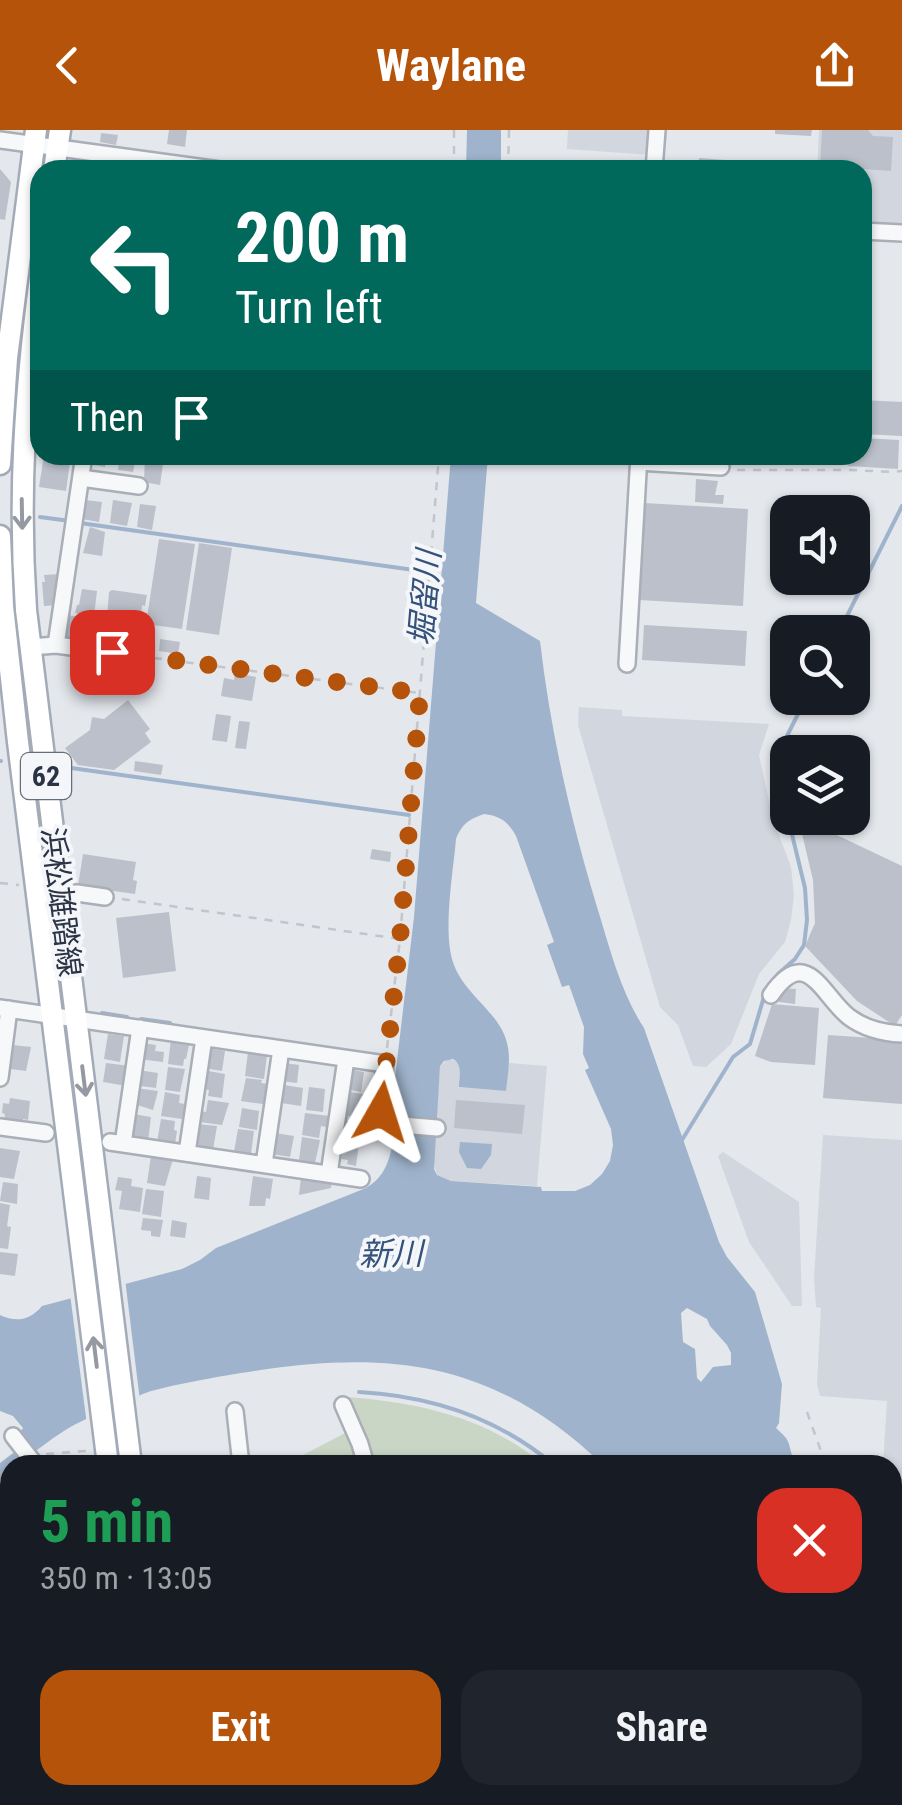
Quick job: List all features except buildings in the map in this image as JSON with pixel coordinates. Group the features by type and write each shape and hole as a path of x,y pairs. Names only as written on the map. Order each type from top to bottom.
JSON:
{"main road":[{"path":"0,464 2,389 30,175"},
{"name":"浜松雄踏線","path":"30,412 22,456 30,647 130,1455"},
{"name":"浜松雄踏線","path":"0,536 3,633 104,1425 101,1455"}],"street":[{"path":"654,160 656,130"},
{"path":"0,140 58,139 113,160"},
{"path":"872,232 902,233"},
{"path":"56,644 83,465"},
{"path":"627,664 638,465"},
{"path":"700,465 721,467"},
{"path":"81,478 139,486"},
{"path":"30,647 56,644 140,656"},
{"path":"60,895 106,897"},
{"path":"771,995 786,978 809,974 856,1022 880,1032 902,1034"},
{"path":"0,1078 5,1009 386,1064 382,1117 390,1124 437,1128"},
{"path":"140,1028 116,1143 361,1179"},
{"path":"187,1153 204,1038"},
{"path":"264,1164 280,1049"},
{"path":"329,1174 346,1059"},
{"path":"0,1127 46,1134"},
{"path":"343,1404 363,1455"},
{"path":"234,1410 240,1455"},
{"path":"14,1436 31,1455"}],"path":[{"path":"454,130 454,160"},
{"path":"508,130 508,160"},
{"path":"386,1064 400,939 438,465"},
{"path":"721,467 902,471"},
{"path":"140,656 420,693"},
{"path":"106,897 400,939"},
{"path":"808,1412 823,1455"}],"shaded area":[{"path":"568,130 653,130 652,155 567,149"},
{"path":"819,130 902,130 902,224 872,223 872,160 818,160"},
{"path":"579,707 622,710 622,716 769,724 759,755 770,805 770,835 779,835 791,867 791,920 785,942 759,974 731,1044 706,1067 693,1066 678,1025 660,1007 578,725"},
{"path":"448,1059 458,1062 460,1067 459,1087 506,1091 509,1063 547,1066 537,1186 451,1181 437,1175 433,1161 440,1066"},
{"path":"823,1135 902,1140 902,1455 884,1455 887,1401 820,1396 817,1384 821,1308 816,1307 814,1278"},
{"path":"723,1152 799,1202 802,1306 792,1306 749,1242 718,1156"}],"green space":[{"path":"345,1397 398,1403 450,1415 499,1435 530,1455 368,1455"},
{"path":"349,1431 357,1455 303,1455"}],"water":[{"path":"467,130 501,130 501,160 466,160"},
{"name":"新川","path":"450,465 487,465 476,603 540,641 564,782 614,962 644,1028 719,1242 755,1292 782,1384 776,1428 786,1438 792,1455 591,1455 520,1403 478,1383 435,1370 344,1362 241,1373 151,1391 89,1417 31,1455 10,1455 17,1450 23,1428 13,1416 0,1411 0,1315 23,1319 42,1306 182,1269 216,1248 366,1188 376,1181 388,1162 393,1139 392,1103 414,917","holes":["484,814 495,816 516,836 554,942 547,945 562,987 569,985 584,1027 583,1054 589,1068 585,1070 611,1129 610,1161 590,1185 575,1191 451,1181 437,1175 434,1169 440,1066 444,1061 453,1059 458,1064 459,1087 506,1091 509,1055 503,1032 459,976 449,937 456,839 474,818","687,1308 707,1319 727,1345 731,1365 713,1367 701,1382 697,1378 695,1349 683,1342 681,1313"]},
{"path":"460,1142 492,1144 491,1155 481,1169 467,1168 459,1152"}],"pier":[{"path":"125,1279 140,1401 87,1425 70,1294"}],"waterway":[{"path":"848,615 902,506"},
{"path":"40,517 70,521"},
{"name":"堀留川","path":"80,523 428,572"},
{"path":"788,735 798,715"},
{"path":"64,767 409,815"},
{"path":"682,1140 733,1057 750,1044 766,990 804,945 805,888 792,835"},
{"path":"102,1013 127,1017"},
{"path":"141,1019 170,1023 171,1028"},
{"path":"359,1392 412,1398 463,1412 510,1434 541,1455"}],"route":[{"path":"112,652 420,693 381,1112"}]}
